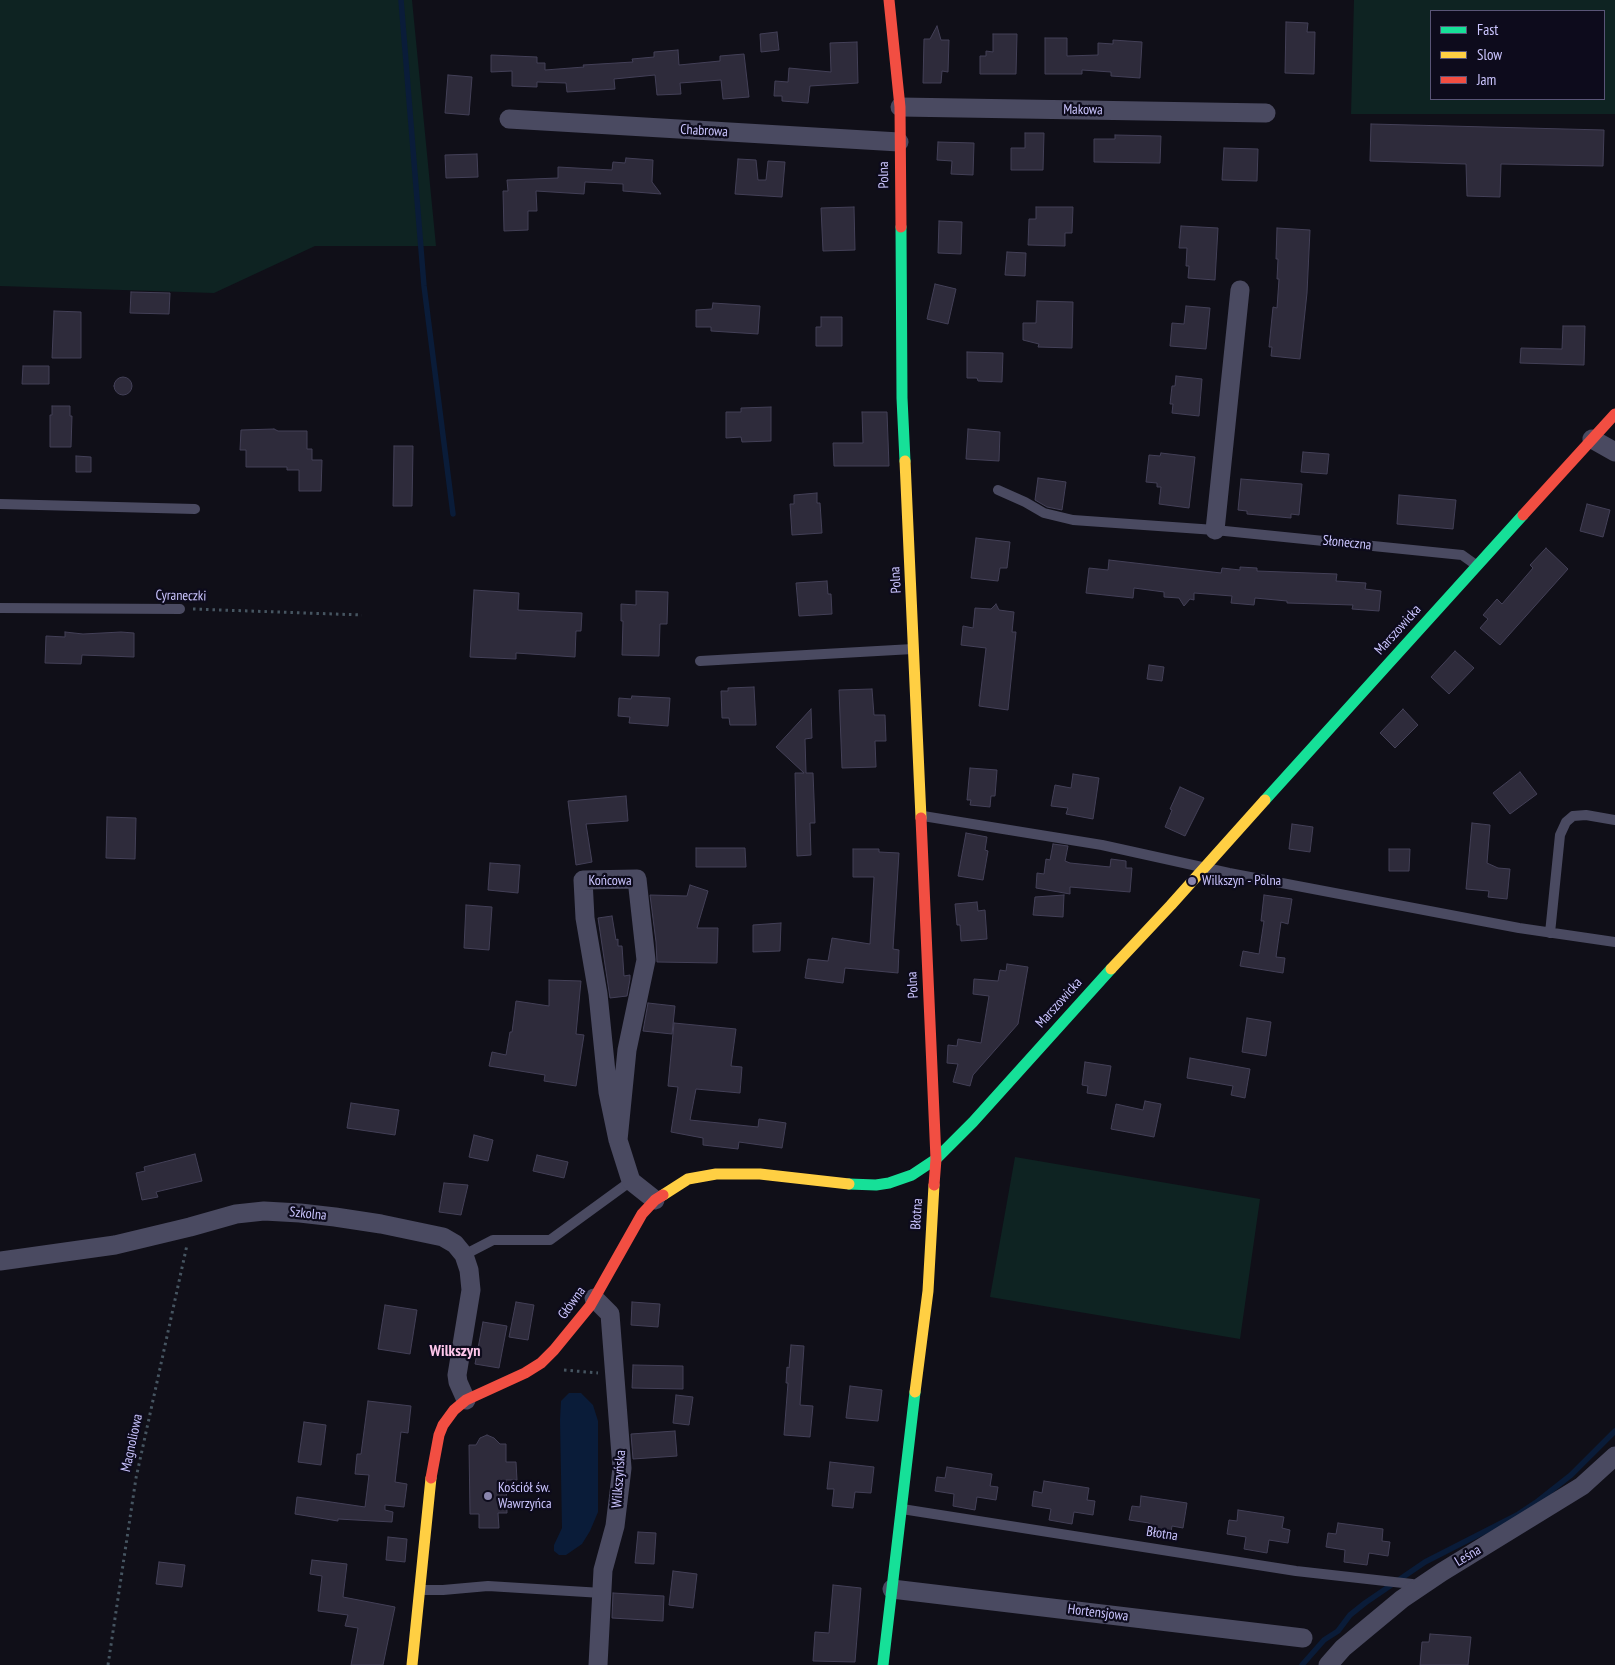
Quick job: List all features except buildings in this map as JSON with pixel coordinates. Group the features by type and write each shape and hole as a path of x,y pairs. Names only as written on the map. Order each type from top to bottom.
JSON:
{"street":[{"name":"Polna","path":"889,0 900,107 902,398 936,1159"},
{"name":"Makowa","path":"900,107 1266,113"},
{"name":"Chabrowa","path":"509,119 899,142"},
{"path":"1215,530 1240,290"},
{"name":"Marszowicka","path":"936,1159 973,1122 1080,1002 1171,905 1615,414"},
{"path":"1592,439 1615,452"},
{"name":"Końcowa","path":"618,1140 627,1050 646,960 637,879 583,880 585,918 598,994 608,1092 618,1140 631,1181"},
{"name":"Główna","path":"412,1665 430,1485 439,1434 448,1416 466,1400 514,1379 541,1363 563,1340 594,1298 642,1214 655,1200 688,1179 716,1174 760,1174 876,1185 889,1183 912,1175 936,1159"},
{"name":"Błotna","path":"883,1665 900,1509 928,1291 936,1159"},
{"path":"631,1181 655,1200"},
{"name":"Szkolna","path":"0,1261 115,1245 236,1214 264,1211 300,1213 381,1224 443,1237 455,1244 464,1255"},
{"path":"464,1255 470,1270 471,1290 457,1375 466,1400"},
{"name":"Wilkszyńska","path":"594,1298 610,1314 622,1468 615,1526 603,1570 598,1665"},
{"name":"Leśna","path":"1328,1665 1351,1642 1402,1599 1582,1486 1615,1456"},
{"name":"Hortensjowa","path":"892,1588 1303,1638"}],"lane":[{"name":"Słoneczna","path":"998,490 1044,513 1073,520 1215,530 1462,555 1477,566"},
{"path":"0,504 195,509"},
{"name":"Cyraneczki","path":"0,608 180,609"},
{"path":"700,661 914,649"},
{"path":"1550,933 1560,834 1566,822 1573,816 1586,815 1615,820"},
{"path":"921,816 1102,845 1249,877 1550,933 1615,942"},
{"path":"464,1255 493,1240 550,1240 631,1181"},
{"name":"Błotna","path":"900,1509 1296,1571 1412,1584 1418,1588"},
{"path":"420,1590 488,1586 602,1593"}],"path":[{"name":"Cyraneczki","path":"180,609 362,615"},
{"name":"Magnoliowa","path":"108,1665 136,1478 190,1227"},
{"path":"541,1363 559,1370 616,1375"}],"green space":[{"path":"0,0 412,0 436,246 315,246 214,293 0,286"},
{"path":"1354,0 1615,0 1615,114 1351,114"},
{"path":"1015,1157 1260,1199 1240,1339 990,1297"}],"water":[{"path":"569,1393 581,1393 593,1405 598,1421 598,1512 582,1544 566,1555 559,1555 554,1551 554,1545 562,1528 561,1401"}],"waterway":[{"path":"401,0 424,286 453,514"},
{"path":"1302,1665 1324,1640 1338,1631 1350,1615 1365,1603 1425,1562 1517,1515 1538,1501 1571,1475 1615,1431"}],"traffic: fast":[{"path":"901,227 902,398 905,461"},
{"path":"1265,800 1523,515"},
{"path":"849,1184 876,1185 889,1183 912,1175 936,1159 973,1122 1111,969"},
{"path":"883,1665 915,1392"}],"traffic: slow":[{"path":"905,461 921,818"},
{"path":"1111,969 1265,800"},
{"path":"663,1195 688,1179 716,1174 760,1174 849,1184"},
{"path":"915,1392 928,1291 934,1185"},
{"path":"412,1665 431,1478"}],"traffic: jam":[{"path":"889,0 900,107 901,227"},
{"path":"1523,515 1615,414"},
{"path":"921,818 936,1159 934,1185"},
{"path":"431,1478 439,1435 443,1425 454,1410 466,1400 525,1373 541,1363 554,1350 590,1306 642,1214 655,1200 663,1195"}],"place":[{"name":"Wilkszyn - Polna","path":"1192,881"},
{"name":"Kościół św. Wawrzyńca","path":"488,1496"}],"district":[{"name":"Wilkszyn","path":"455,1351"}]}
